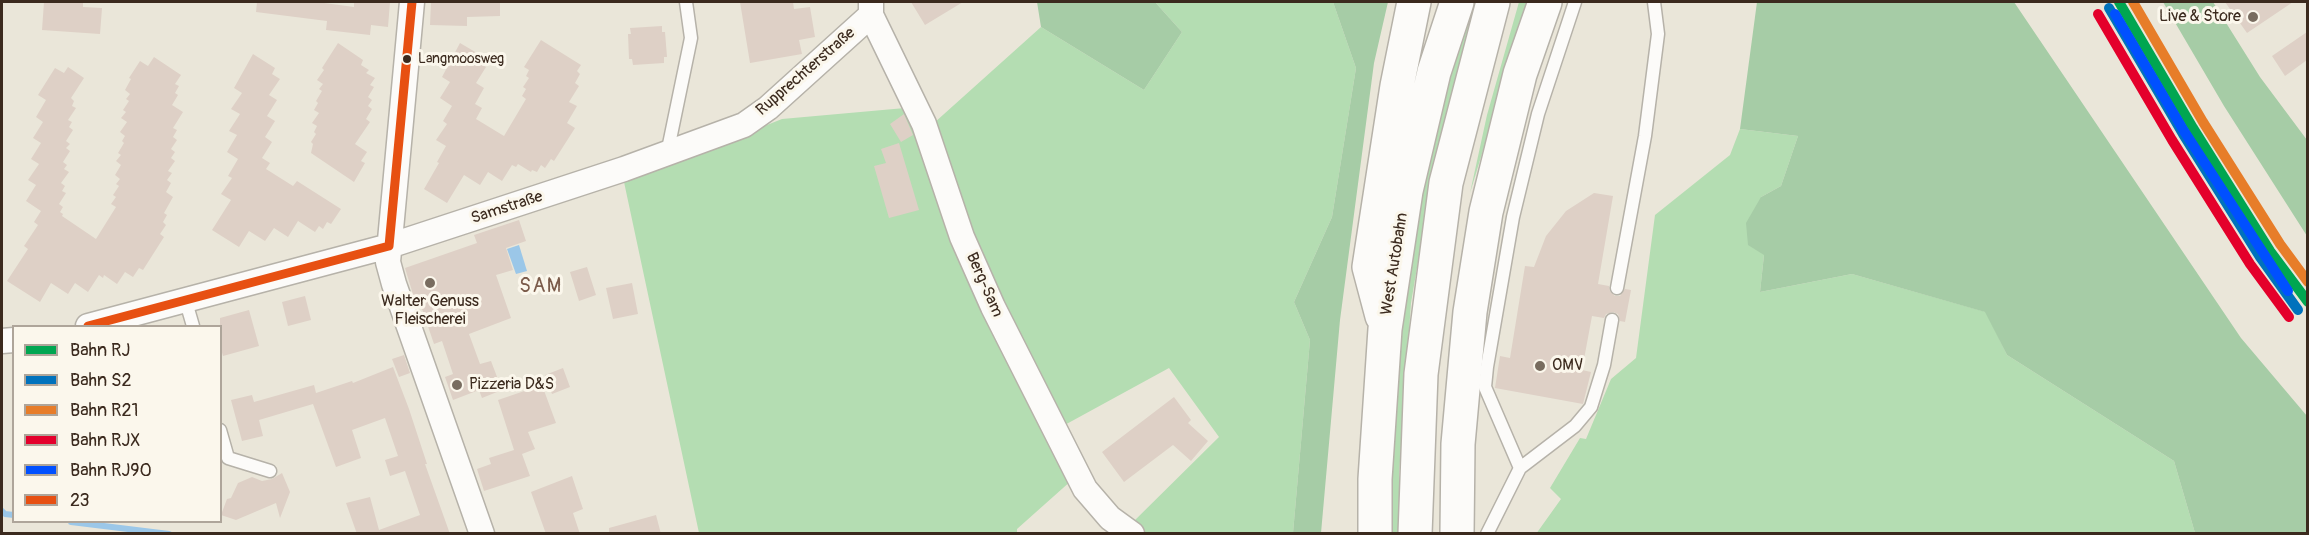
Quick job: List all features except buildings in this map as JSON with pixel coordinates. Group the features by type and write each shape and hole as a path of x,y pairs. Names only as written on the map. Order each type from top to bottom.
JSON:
{"highway":[{"path":"1385,329 1369,267 1396,86 1414,2"},
{"name":"West Autobahn","path":"1375,534 1375,479 1385,329 1406,191 1434,72 1457,2"},
{"path":"1415,534 1421,374 1446,183 1493,2"},
{"path":"1457,534 1458,444 1470,312 1486,212 1520,74 1545,2"}],"street":[{"path":"412,2 389,246 390,286 482,534"},
{"name":"Rupprechterstraße","path":"624,169 744,125 768,108 871,8"},
{"name":"Berg-Sam","path":"871,8 924,124 962,237 993,307 1085,489 1110,518 1132,534"},
{"name":"Samstraße","path":"96,325 340,267 389,246 624,169"}],"lane":[{"path":"667,154 691,38 686,2"},
{"path":"1520,468 1485,387 1487,368 1513,217 1538,114 1575,2"},
{"path":"1617,288 1645,136 1658,34 1654,2"},
{"path":"186,302 192,325"},
{"path":"1487,534 1520,468 1575,426 1591,407 1604,365 1612,320"},
{"path":"222,437 228,458 270,471"}],"green space":[{"path":"1037,2 1155,2 1182,32 1144,90 1041,27"},
{"path":"1155,2 1333,2 1356,68 1332,217 1294,302 1310,340 1293,533 1137,533 1131,524 1219,437 1169,368 1061,427 1072,480 1017,529 1017,533 699,533 624,182 782,119 905,108 934,123 1041,27 1144,90 1182,32"},
{"path":"1333,2 1388,2 1374,63 1340,320 1321,533 1293,533 1310,340 1294,302 1332,217 1356,68"},
{"path":"1471,2 1477,2 1437,150 1411,303 1399,475 1400,533 1390,534 1390,476 1404,303 1431,149"},
{"path":"1519,2 1528,2 1470,193 1487,115"},
{"path":"1757,2 2014,2 2241,338 2307,416 2307,533 2195,533 2174,461 2007,355 1985,312 1852,274 1760,292 1764,255 1748,245 1746,223 1761,197 1781,186 1798,136 1740,129"},
{"path":"2163,2 2213,2 2260,77 2307,140 2307,236 2224,106"},
{"path":"1740,129 1798,136 1781,186 1761,197 1764,255 1760,292 1852,274 1986,312 2007,355 2174,461 2195,533 1536,534 1561,499 1550,488 1580,438 1586,439 1611,379 1636,358 1655,215 1730,155"}],"water":[{"path":"519,245 527,271 516,274 507,249"}],"waterway":[{"path":"2,511 12,515"},
{"path":"79,523 169,534"}],"rail line":[{"name":"RJ","path":"2119,2 2193,128 2270,251 2308,302"},
{"name":"R21","path":"2133,2 2203,122 2280,244 2308,282"},
{"name":"S2","path":"2109,8 2183,134 2260,257 2298,310"},
{"name":"RJX","path":"2098,14 2172,140 2250,264 2289,317"},
{"name":"RJ90","path":"2115,14 2184,131 2288,291"}],"transit line":[{"name":"23","path":"389,246 412,2"},
{"name":"23","path":"92,325 389,246"}],"place":[{"name":"Live & Store","path":"2253,17"},
{"name":"Langmoosweg","path":"407,59"},
{"name":"Walter Genuss Fleischerei","path":"430,283"},
{"name":"OMV","path":"1540,366"},
{"name":"Pizzeria D&S","path":"457,385"}],"district":[{"name":"SAM","path":"541,287"}]}
